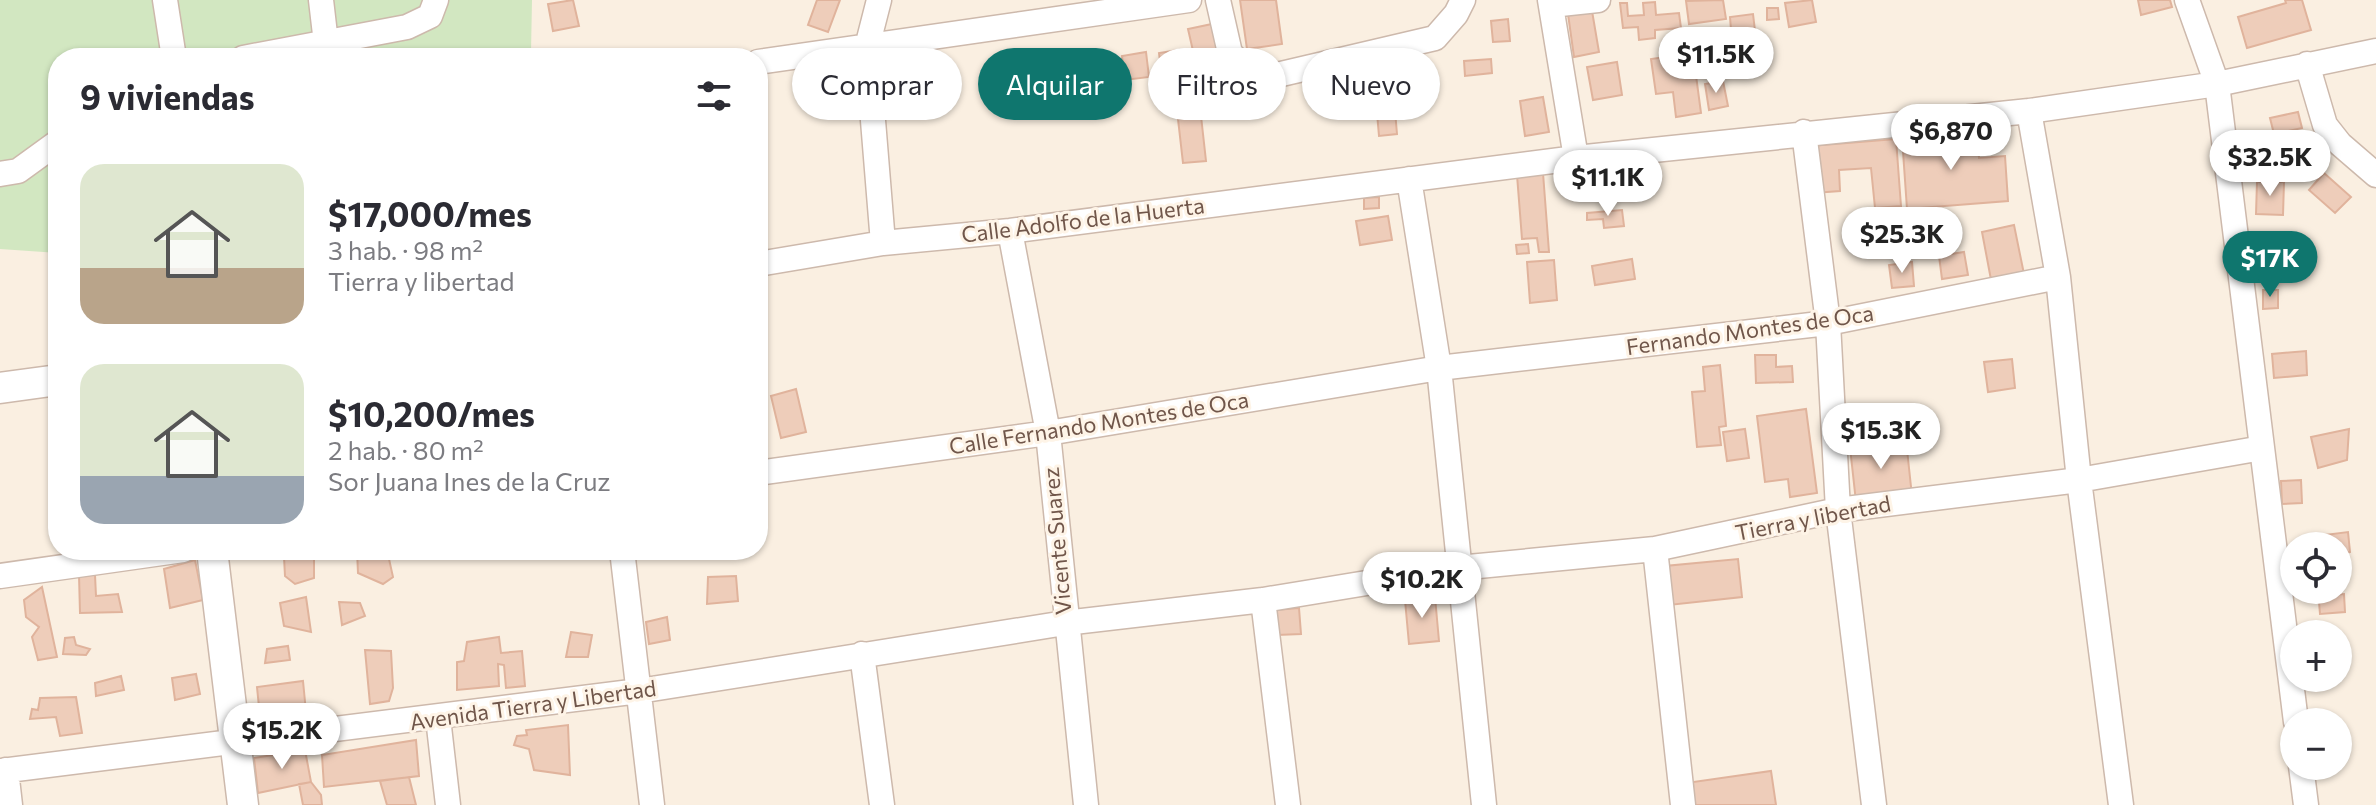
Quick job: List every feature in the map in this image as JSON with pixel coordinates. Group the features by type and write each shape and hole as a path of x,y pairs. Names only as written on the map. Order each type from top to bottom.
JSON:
{"street":[{"path":"165,0 172,48"},
{"path":"321,0 326,43"},
{"path":"298,48 407,27 430,16 436,0"},
{"path":"879,0 867,47 883,243"},
{"path":"768,61 1189,0"},
{"path":"1218,0 1230,53 1246,69 1277,75 1435,38 1456,14 1463,0"},
{"path":"1576,158 1551,2 1598,0"},
{"path":"2187,0 2217,84 2294,708"},
{"name":"Calle Adolfo de la Huerta","path":"768,262 883,243 1010,231 1576,158 2029,111 2217,84 2376,51"},
{"path":"2307,64 2325,125 2340,144 2376,175"},
{"path":"2029,111 2058,277 2079,480 2121,805"},
{"path":"1804,132 1828,323 1838,510 1874,805"},
{"path":"0,174 18,171 48,149"},
{"path":"1409,179 1439,368 1484,805"},
{"name":"Vicente Suarez","path":"1010,231 1048,433 1086,805"},
{"name":"Fernando Montes de Oca","path":"1439,368 1828,323 2058,277"},
{"name":"Calle Fernando Montes de Oca","path":"768,472 1048,433 1439,368"},
{"path":"0,388 48,381"},
{"name":"Tierra y libertad","path":"1458,568 1655,549 1838,510 2079,480 2262,448"},
{"path":"1655,549 1683,805"},
{"path":"0,576 113,560"},
{"path":"213,560 243,805"},
{"path":"623,560 652,805"},
{"path":"1065,623 1263,600 1458,568"},
{"path":"1263,600 1288,805"},
{"name":"Avenida Tierra y Libertad","path":"3,770 639,691 1065,623"},
{"path":"862,654 882,805"},
{"path":"438,718 448,805"},
{"path":"3,770 10,805"},
{"path":"2303,780 2306,805"}],"green space":[{"path":"0,0 532,0 531,48 48,48 48,252 0,249"}],"building":[{"path":"573,0 579,26 553,31 548,4"},
{"path":"817,0 840,0 828,32 808,25"},
{"path":"1240,0 1276,0 1282,44 1247,48"},
{"path":"1723,0 1726,19 1689,24 1686,1"},
{"path":"1812,0 1816,22 1789,27 1785,3"},
{"path":"2138,0 2170,0 2172,7 2141,15"},
{"path":"2285,0 2302,0 2311,30 2247,48 2238,17 2286,3"},
{"path":"1655,2 1656,15 1679,13 1681,28 1655,30 1655,38 1639,40 1638,27 1623,28 1620,3 1627,3 1628,16 1644,15 1643,3"},
{"path":"1767,8 1778,8 1779,19 1767,20"},
{"path":"1592,11 1599,52 1574,57 1568,14"},
{"path":"1753,14 1756,39 1732,42 1730,17"},
{"path":"1508,19 1510,41 1493,42 1491,21"},
{"path":"1212,24 1218,48 1192,48 1188,29"},
{"path":"1146,52 1148,77 1132,79 1132,54"},
{"path":"1693,53 1701,113 1676,117 1673,92 1656,94 1651,59"},
{"path":"1491,59 1492,73 1465,76 1464,61"},
{"path":"1617,62 1622,95 1593,100 1587,67"},
{"path":"1723,81 1728,106 1709,110 1705,84"},
{"path":"1543,97 1549,132 1525,136 1520,101"},
{"path":"2298,112 2302,128 2274,134 2270,118"},
{"path":"1178,120 1201,120 1206,161 1183,163"},
{"path":"1378,120 1396,120 1397,134 1379,136"},
{"path":"1977,132 1979,158 2005,156 2008,201 1907,209 1902,137"},
{"path":"1896,139 1901,206 1875,208 1871,168 1839,170 1840,191 1814,193 1810,146"},
{"path":"1624,161 1625,190 1593,191 1592,177 1605,177 1605,162"},
{"path":"1543,173 1549,252 1539,252 1537,238 1522,239 1517,175"},
{"path":"2324,173 2351,197 2335,213 2309,190"},
{"path":"2257,182 2284,182 2283,215 2256,214"},
{"path":"1379,197 1379,208 1364,209 1364,198"},
{"path":"1622,210 1624,226 1604,228 1603,219 1587,220 1587,213"},
{"path":"1388,216 1392,240 1360,245 1356,221"},
{"path":"2014,225 2025,279 1992,285 1982,232"},
{"path":"1528,244 1529,253 1517,254 1516,245"},
{"path":"1964,252 1968,275 1942,279 1939,256"},
{"path":"1632,259 1635,279 1595,285 1592,266"},
{"path":"1554,260 1557,300 1530,303 1527,262"},
{"path":"1912,262 1914,286 1892,288 1889,265"},
{"path":"2263,290 2278,290 2278,308 2263,309"},
{"path":"2306,351 2307,375 2274,378 2272,354"},
{"path":"1755,355 1776,355 1776,367 1792,366 1793,382 1756,383"},
{"path":"2012,359 2015,388 1988,392 1984,362"},
{"path":"1720,365 1726,426 1719,427 1721,445 1697,447 1692,392 1705,391 1703,367"},
{"path":"796,389 806,432 781,438 771,396"},
{"path":"1806,409 1817,493 1790,497 1788,479 1765,482 1757,416"},
{"path":"1745,429 1749,458 1727,461 1723,432"},
{"path":"2349,429 2347,460 2318,468 2311,437"},
{"path":"1906,440 1912,496 1856,502 1850,447"},
{"path":"2301,480 2302,503 2282,504 2281,481"},
{"path":"1738,559 1742,597 1669,605 1665,566"},
{"path":"195,560 203,600 170,608 164,569"},
{"path":"284,560 314,560 314,578 295,584 285,576"},
{"path":"357,560 389,560 393,577 383,584 358,573"},
{"path":"79,575 95,575 96,596 118,594 122,612 80,613"},
{"path":"736,576 738,601 707,604 708,577"},
{"path":"42,587 57,657 38,660 32,637 39,627 26,617 24,600"},
{"path":"306,597 311,632 284,626 280,603"},
{"path":"1435,597 1439,641 1409,644 1405,600"},
{"path":"339,602 360,603 365,616 342,625"},
{"path":"2319,604 2345,604 2345,612 2320,614"},
{"path":"1299,608 1301,634 1277,635 1275,610"},
{"path":"667,617 670,640 649,644 646,622"},
{"path":"571,632 592,635 588,657 566,657"},
{"path":"74,637 76,645 90,649 86,655 63,654 65,638"},
{"path":"499,637 501,653 522,651 525,686 506,688 504,665 498,664 499,686 457,690 457,662 464,661 467,642"},
{"path":"288,646 290,660 265,663 267,649"},
{"path":"365,650 391,651 393,688 389,701 370,704"},
{"path":"196,674 200,694 175,700 172,678"},
{"path":"121,676 124,690 96,696 95,683"},
{"path":"303,681 306,712 260,717 257,687"},
{"path":"76,697 82,733 60,736 56,717 30,719 32,709 38,710 40,698"},
{"path":"568,725 570,775 534,770 529,749 514,745 517,736 527,735 526,730"},
{"path":"416,740 419,776 324,787 322,755"},
{"path":"305,750 311,782 258,793 254,758"},
{"path":"1771,771 1776,805 1689,805 1686,783"},
{"path":"409,777 416,805 387,805 380,781"},
{"path":"311,782 321,795 322,805 303,805 299,784"}]}
